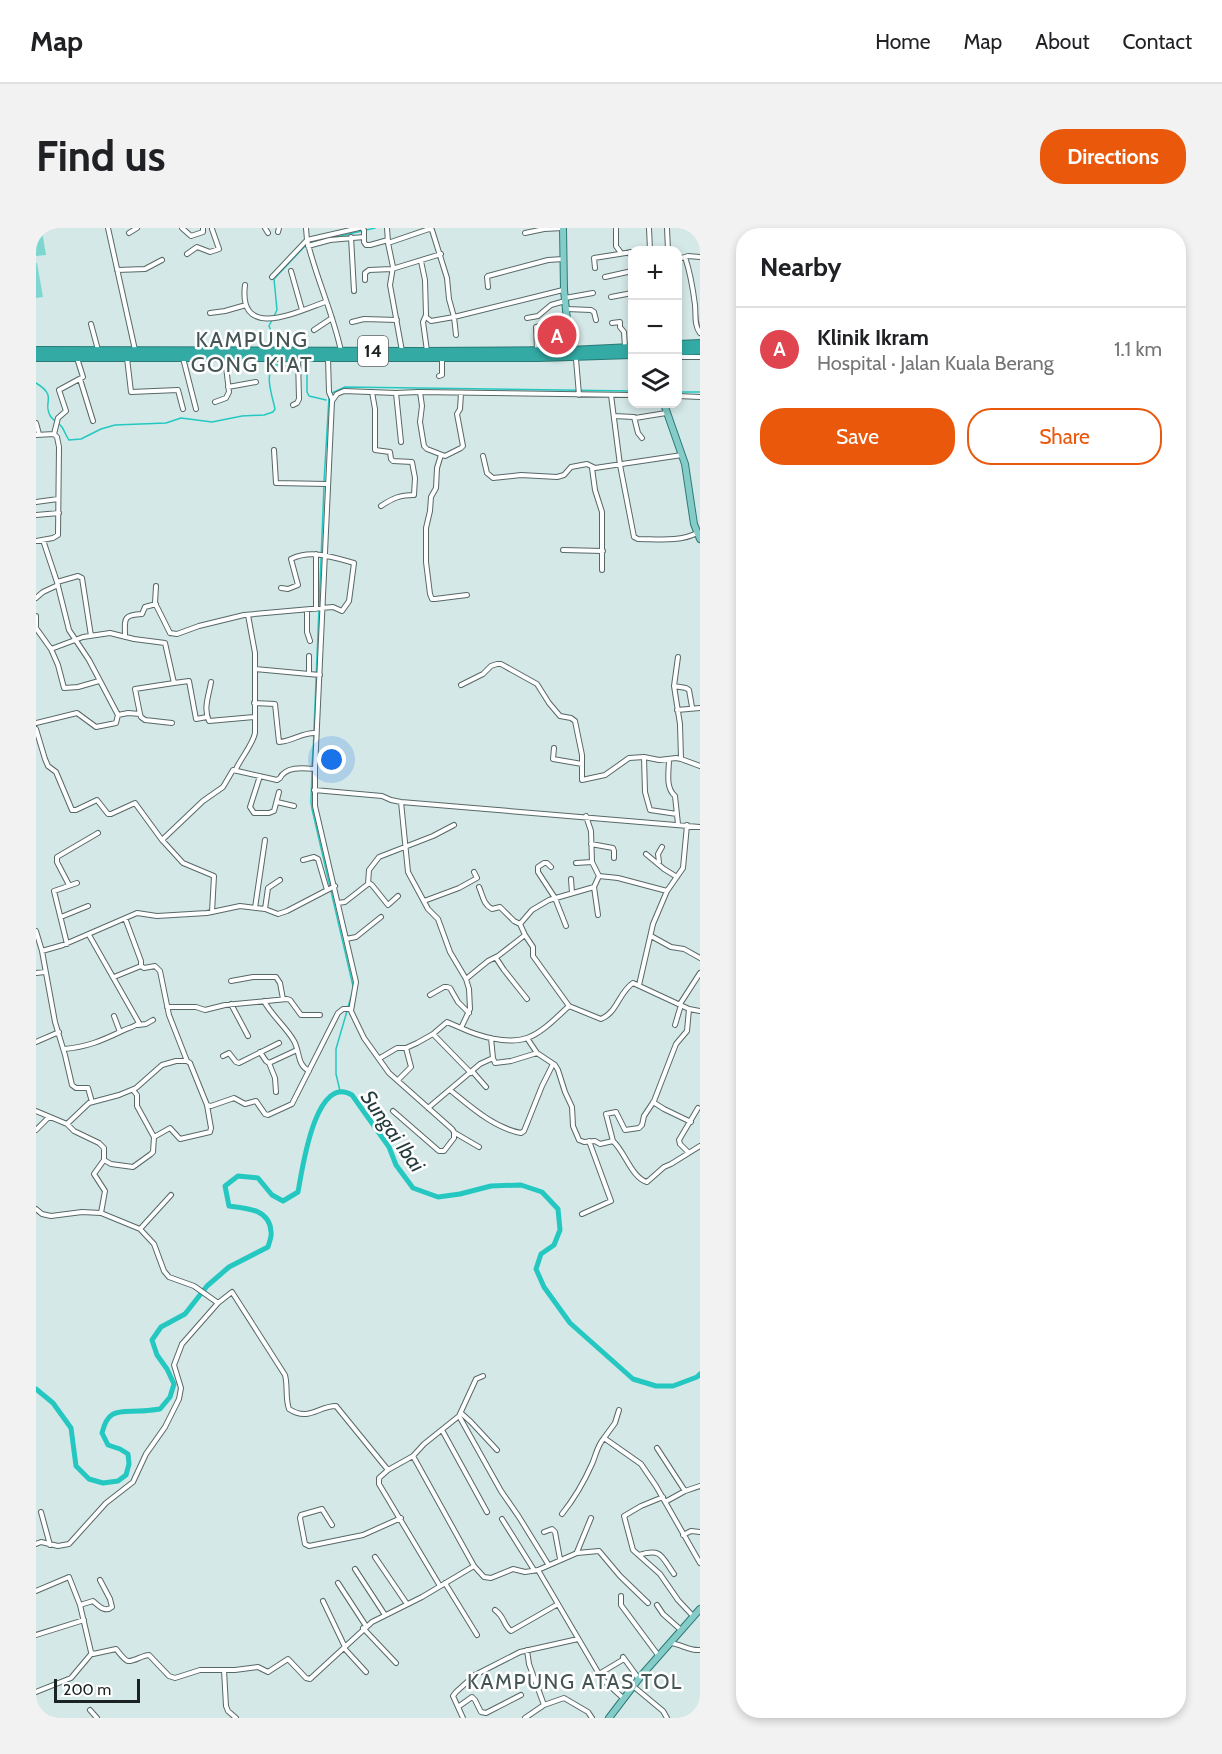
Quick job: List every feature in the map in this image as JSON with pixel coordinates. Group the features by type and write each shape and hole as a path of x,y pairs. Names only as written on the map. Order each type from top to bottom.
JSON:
{"highway":[{"path":"682,345 700,344"},
{"name":"14","path":"36,351 135,351 225,357 442,357 538,354 564,348 595,358 628,351"},
{"path":"682,350 688,353"},
{"path":"682,352 700,350"},
{"name":"14","path":"36,357 341,351 538,354 554,359 572,351 628,351"}],"main road":[{"path":"563,228 565,296 572,351"},
{"path":"665,408 682,455 699,536"},
{"path":"609,1718 658,1655 700,1609"}],"street":[{"path":"108,228 135,351"},
{"path":"129,233 137,228"},
{"path":"182,228 190,236 203,229 213,228 219,249 210,252 197,247 187,254"},
{"path":"265,228 268,233"},
{"path":"306,228 307,243 341,351"},
{"path":"387,228 392,268 390,285 402,352"},
{"path":"525,233 563,228"},
{"path":"616,228 616,246 621,253"},
{"path":"649,228 650,246"},
{"path":"667,228 668,246"},
{"path":"362,231 365,243 368,245 388,242 430,229 434,233 447,278 456,335"},
{"path":"307,243 351,237 362,231"},
{"path":"272,277 307,243 362,231"},
{"path":"351,237 354,291"},
{"path":"596,268 594,258 628,252"},
{"path":"365,280 367,270 392,268 441,254"},
{"path":"685,257 695,304 696,326 700,333"},
{"path":"682,258 700,257"},
{"path":"488,287 488,276 548,260 563,259"},
{"path":"117,270 145,269 162,260"},
{"path":"421,261 426,317 423,322 427,352"},
{"path":"291,271 302,310"},
{"path":"605,277 628,272"},
{"path":"245,285 246,305 253,316 272,319 326,302"},
{"path":"426,317 431,321 565,296 593,293"},
{"path":"611,297 628,294"},
{"path":"527,318 538,316 565,296"},
{"path":"210,313 246,305"},
{"path":"566,309 591,310 596,320"},
{"path":"314,330 332,318"},
{"path":"352,322 364,319 397,320"},
{"path":"538,354 536,327 567,319"},
{"path":"612,323 620,322 628,343"},
{"path":"91,324 98,351"},
{"path":"572,351 578,392"},
{"path":"682,355 688,353 700,357"},
{"path":"180,354 193,392 196,409"},
{"path":"36,541 58,535 59,447 54,434 57,419 66,411 59,390 83,376 77,357"},
{"path":"127,357 131,392 178,390 183,409"},
{"path":"215,402 226,397 229,392 225,357"},
{"path":"293,405 299,399 298,357"},
{"path":"328,357 331,396 324,484 320,675 314,733 314,790 331,888 338,903 356,982 348,1009 364,1038 397,1080 455,1133 478,1147"},
{"path":"439,376 442,375 442,357"},
{"path":"80,379 93,421"},
{"path":"228,387 256,382"},
{"path":"331,396 344,391 578,392 628,395"},
{"path":"372,392 375,405 375,450 390,452 393,461 410,461 415,478 414,495 404,495 381,506"},
{"path":"420,392 422,406 420,422 424,446 441,455 447,455 463,446 457,414 460,409 461,393"},
{"path":"396,393 401,442"},
{"path":"611,395 620,465 636,538 699,536"},
{"path":"682,396 700,397"},
{"path":"614,416 634,418 666,413"},
{"path":"634,418 642,438"},
{"path":"36,423 38,435 54,434"},
{"path":"274,450 276,483 324,484"},
{"path":"441,455 426,528 426,562 430,594 435,600 467,595"},
{"path":"483,456 487,473 492,478 521,475 557,477 564,475 571,467 587,464 595,468 682,455"},
{"path":"592,467 595,490 602,512 602,570"},
{"path":"36,502 58,499"},
{"path":"36,515 59,513"},
{"path":"36,723 77,713 94,727 100,727 116,723 118,715 68,627 43,540"},
{"path":"563,550 603,551"},
{"path":"170,633 180,633 248,615 333,608 342,611 351,593 354,563 321,555 304,554 291,559 298,584 288,589 282,588"},
{"path":"320,609 321,555"},
{"path":"36,598 57,584 78,576 82,578 91,636"},
{"path":"156,586 154,597 156,604 170,633"},
{"path":"125,637 126,617 142,614 145,607 156,604"},
{"path":"307,610 307,632 310,641"},
{"path":"162,840 203,801 223,788 254,737 255,653 248,615"},
{"path":"36,616 36,627 51,649 60,670 64,688 99,681"},
{"path":"51,649 76,640 111,633 165,643"},
{"path":"170,633 165,643 174,683"},
{"path":"309,656 311,674"},
{"path":"678,657 674,686 681,759"},
{"path":"461,685 497,664 537,684 560,716 575,721 582,749 582,780 605,776 629,758 644,757 659,760 676,758 700,765"},
{"path":"255,669 320,675"},
{"path":"172,723 145,720 141,717 135,688 189,681 196,719 207,717"},
{"path":"211,682 206,702 207,717 210,722 254,717"},
{"path":"674,686 690,690 692,707"},
{"path":"254,702 275,704 279,742 314,733"},
{"path":"677,710 700,708"},
{"path":"118,715 140,714"},
{"path":"36,729 47,764 56,772 73,811 97,800 108,814 135,803 162,840 185,864 214,876 212,912"},
{"path":"554,748 554,760 582,764"},
{"path":"644,757 645,792 650,810 678,819 687,825 700,826"},
{"path":"669,759 669,788 675,796 678,819"},
{"path":"236,769 277,780 286,770 315,769"},
{"path":"260,776 250,809 256,814 269,813 274,810 279,792"},
{"path":"314,790 382,796 401,802 586,816 678,819"},
{"path":"277,802 294,806"},
{"path":"401,802 408,872 428,909 438,919 450,952 466,980 471,1000 469,1013 461,1028"},
{"path":"586,816 591,831 592,862 599,876"},
{"path":"398,896 388,904 369,883 368,871 378,858 454,825"},
{"path":"639,985 653,924 667,891 684,866 687,825"},
{"path":"69,885 57,862 57,857 98,833"},
{"path":"255,908 265,840"},
{"path":"591,844 613,848 614,858"},
{"path":"661,866 658,854 662,847"},
{"path":"646,854 677,877"},
{"path":"303,860 314,857 318,859 323,880 331,888"},
{"path":"551,867 546,862 540,865 539,874 555,898 566,926"},
{"path":"576,863 592,862"},
{"path":"424,901 477,878 474,872"},
{"path":"599,876 667,891"},
{"path":"598,915 594,887 599,876"},
{"path":"571,879 572,893"},
{"path":"265,909 268,888 280,880"},
{"path":"67,944 54,891 77,883"},
{"path":"338,903 345,902 369,883"},
{"path":"479,887 489,907 492,909 500,907 520,924 533,947 533,956 569,1006 598,1019 604,1018 633,983 689,1009 700,1011"},
{"path":"520,924 532,910 555,898 594,887"},
{"path":"42,951 67,944 139,912 157,916 212,912 240,906 265,909 278,914 331,888"},
{"path":"61,917 88,906"},
{"path":"346,939 356,937 381,916"},
{"path":"125,918 141,966"},
{"path":"36,931 55,1022 72,1085 76,1088 88,1088 92,1102"},
{"path":"89,934 138,1020 138,1025"},
{"path":"466,980 525,935"},
{"path":"651,936 671,947 684,949 700,958"},
{"path":"496,958 527,999"},
{"path":"114,977 141,966 144,968 155,966 159,969 167,1007 187,1061 190,1063 207,1105 210,1132 180,1139 170,1128 154,1137"},
{"path":"36,973 45,972"},
{"path":"675,1025 680,1005 700,973"},
{"path":"231,981 276,976 280,982 283,999"},
{"path":"430,994 444,987 450,988 458,1002 469,1013"},
{"path":"167,1007 196,1007 205,1010 231,1004 283,999 290,1000 302,1015 320,1015"},
{"path":"264,1001 296,1044 301,1065 309,1071"},
{"path":"231,1004 248,1036"},
{"path":"380,1058 397,1048 406,1048 433,1034 447,1022 475,1035 510,1040 527,1038 552,1022 569,1006"},
{"path":"207,1105 211,1106 236,1098 243,1104 256,1101 268,1115 292,1104 334,1019 340,1011 348,1009"},
{"path":"689,1009 686,1034 676,1044 642,1125 627,1131 616,1112 606,1114 613,1141 644,1182 664,1167 700,1146"},
{"path":"114,1016 120,1032"},
{"path":"64,1049 94,1044 153,1020"},
{"path":"36,1042 58,1032"},
{"path":"433,1034 486,1087"},
{"path":"491,1038 495,1063 537,1053"},
{"path":"527,1038 537,1053 558,1070 572,1107 573,1126 581,1142 595,1141 600,1144 613,1141"},
{"path":"223,1056 229,1053 238,1063 279,1043"},
{"path":"397,1080 411,1067 406,1048"},
{"path":"269,1063 297,1050"},
{"path":"260,1052 269,1063 275,1078 276,1092"},
{"path":"428,1108 483,1062 493,1058"},
{"path":"67,1124 92,1102 133,1090 162,1065 187,1061"},
{"path":"450,1090 475,1110 504,1128 521,1133 524,1131 553,1064"},
{"path":"104,1160 111,1164 135,1167 153,1152 154,1137 137,1106 137,1095 133,1090"},
{"path":"653,1102 691,1122"},
{"path":"688,1152 679,1141 698,1108"},
{"path":"36,1112 67,1124 74,1131 101,1144 105,1150 104,1160 94,1174 105,1191 101,1213"},
{"path":"393,1112 441,1152 451,1142 455,1133"},
{"path":"36,1130 49,1117"},
{"path":"582,1214 610,1201 589,1141"},
{"path":"140,1229 171,1195"},
{"path":"36,1209 42,1214 51,1216 82,1212 101,1213 140,1229 154,1244 169,1277 198,1288 218,1303"},
{"path":"36,1544 40,1542 67,1545 106,1503 133,1482 148,1451 165,1427 179,1399 181,1388 174,1363 180,1348 218,1303 232,1292 285,1375 289,1409 300,1413 313,1413 336,1406 388,1470"},
{"path":"477,1635 378,1482 388,1470 413,1456 424,1444 460,1415 476,1379 483,1376"},
{"path":"562,1514 577,1495 599,1446 615,1423 619,1410"},
{"path":"460,1415 471,1422 497,1450"},
{"path":"460,1415 501,1491 548,1564"},
{"path":"442,1430 487,1512"},
{"path":"604,1438 641,1464 700,1563"},
{"path":"657,1448 685,1491"},
{"path":"413,1456 474,1566 484,1577 489,1579 513,1569 525,1572 536,1570 577,1553 601,1552 620,1576 648,1603"},
{"path":"693,1616 678,1600 660,1574 638,1556 632,1547 624,1517 641,1506 700,1486"},
{"path":"332,1525 320,1509 301,1515 305,1544 309,1546 363,1535 400,1518"},
{"path":"41,1512 51,1545"},
{"path":"577,1553 591,1518"},
{"path":"502,1519 558,1604 599,1674 623,1698"},
{"path":"544,1532 552,1529 555,1532 561,1559"},
{"path":"683,1535 691,1531 700,1532"},
{"path":"638,1556 652,1551 658,1553 674,1574"},
{"path":"375,1557 407,1604"},
{"path":"36,1692 71,1678 92,1653 116,1649 129,1661 144,1654 149,1655 172,1678 200,1670 258,1666 268,1672 288,1659 306,1678 310,1679 364,1627 474,1566"},
{"path":"356,1569 385,1615"},
{"path":"36,1591 69,1577 80,1605 92,1653"},
{"path":"80,1605 93,1600 104,1609 108,1610 112,1607 100,1580"},
{"path":"338,1583 364,1627 396,1663"},
{"path":"621,1596 621,1605 658,1655"},
{"path":"322,1601 344,1648 366,1672"},
{"path":"495,1610 501,1614 511,1631 558,1604"},
{"path":"657,1605 663,1614 681,1630"},
{"path":"36,1635 84,1620"},
{"path":"463,1718 454,1694 472,1677 527,1650 578,1639"},
{"path":"669,1643 691,1650 700,1650"},
{"path":"527,1650 529,1664 544,1705"},
{"path":"599,1674 623,1658 639,1679"},
{"path":"224,1670 226,1707 236,1718"},
{"path":"633,1686 663,1711 667,1718"},
{"path":"458,1707 472,1697 481,1712 486,1713 521,1695"},
{"path":"525,1718 544,1705 564,1698 588,1712 592,1718"},
{"path":"90,1710 97,1718"}],"shaded area":[{"path":"42,231 46,255 36,256 36,232"},
{"path":"36,263 43,297 36,298"}],"waterway":[{"path":"332,238 375,228"},
{"path":"275,341 269,326 277,310 274,279 305,246 322,240"},
{"path":"36,383 47,392 48,412 62,427 69,440 81,439 115,425 166,423 181,418 212,422 273,412 275,409 269,381 273,365 305,372 309,396 326,400"},
{"path":"332,393 345,387 628,391"},
{"path":"682,392 700,392"},
{"path":"324,482 329,397"},
{"path":"314,730 324,486"},
{"path":"312,766 314,735"},
{"path":"312,771 312,809 353,986"},
{"path":"348,1007 352,994"},
{"path":"340,1091 336,1074 336,1049 347,1011"},
{"name":"Sungai Ibai","path":"36,1389 53,1403 71,1428 76,1466 89,1479 103,1483 118,1481 126,1475 129,1464 128,1454 108,1445 102,1433 104,1425 114,1413 160,1409 170,1397 174,1384 157,1355 152,1340 161,1327 185,1314 207,1286 229,1267 268,1247 271,1237 270,1224 262,1214 256,1211 229,1206 225,1186 238,1176 258,1178 272,1195 283,1201 298,1192 313,1127 320,1110 329,1098 339,1092 352,1095 389,1147 396,1165 413,1188 438,1197 491,1186 521,1185 542,1192 558,1209 560,1230 554,1245 541,1254 536,1269 544,1287 570,1323 633,1379 656,1386 673,1386 700,1374"}],"place":[{"name":"Klinik Ikram","path":"557,335"}],"district":[{"name":"KAMPUNG GONG KIAT","path":"252,352"},
{"name":"KAMPUNG ATAS TOL","path":"575,1681"}]}
